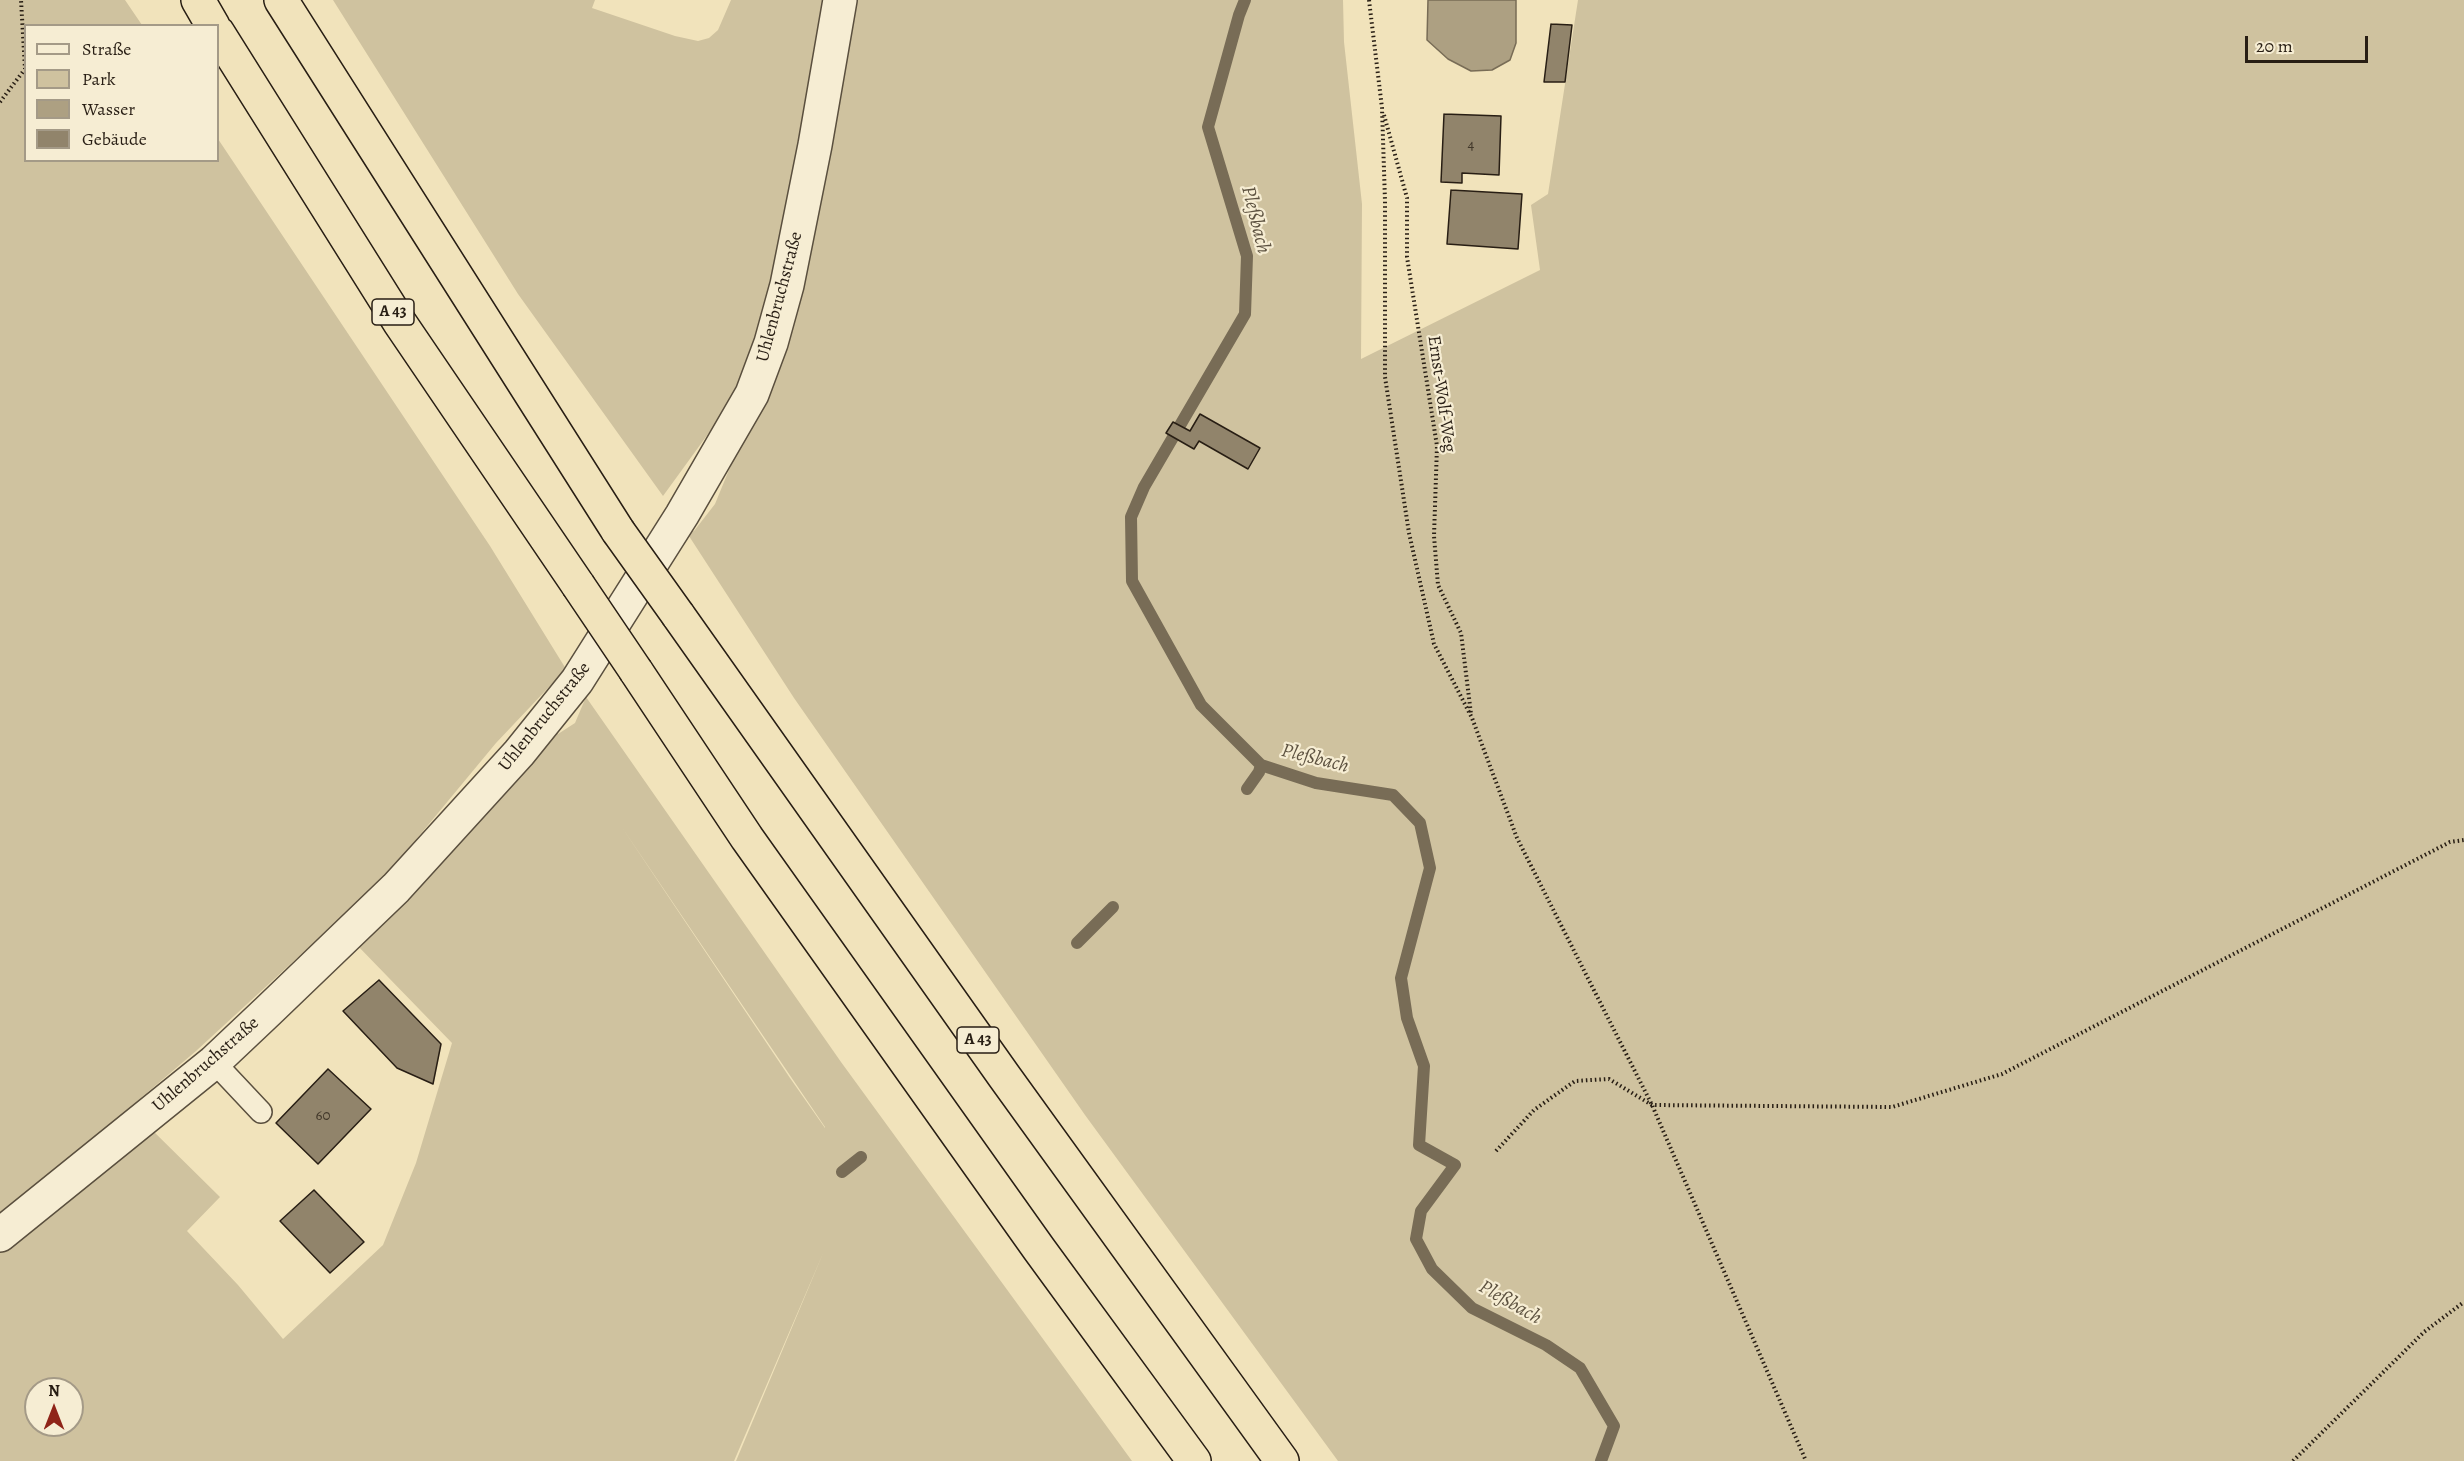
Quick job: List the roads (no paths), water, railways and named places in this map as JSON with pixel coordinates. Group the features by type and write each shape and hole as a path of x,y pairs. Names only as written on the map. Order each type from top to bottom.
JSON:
{"highway":[{"path":"198,0 212,24"},
{"name":"A 43","path":"281,0 618,531 990,1057 1282,1461"},
{"name":"A 43","path":"219,35 400,323 747,838 1039,1250 1194,1461"}],"street":[{"name":"Uhlenbruchstraße","path":"0,1235 214,1062 396,888 519,753 578,681 682,515 752,394 771,343 787,285 840,0"}],"lane":[{"path":"214,1062 261,1112"}],"water":[{"path":"1428,0 1516,0 1516,43 1510,60 1492,70 1471,71 1448,59 1427,40"}],"waterway":[{"name":"Pleßbach","path":"1245,0 1208,127 1247,256 1245,314 1144,487 1131,517 1132,581 1201,705 1261,765 1316,783 1393,795 1420,823 1430,868 1401,978 1407,1018 1424,1066 1419,1145 1455,1165 1421,1211 1416,1239 1432,1269 1472,1308 1546,1345 1580,1368 1614,1426 1601,1461"},
{"path":"1247,789 1261,765"},
{"path":"1077,943 1113,907"},
{"path":"842,1172 861,1157"}]}
